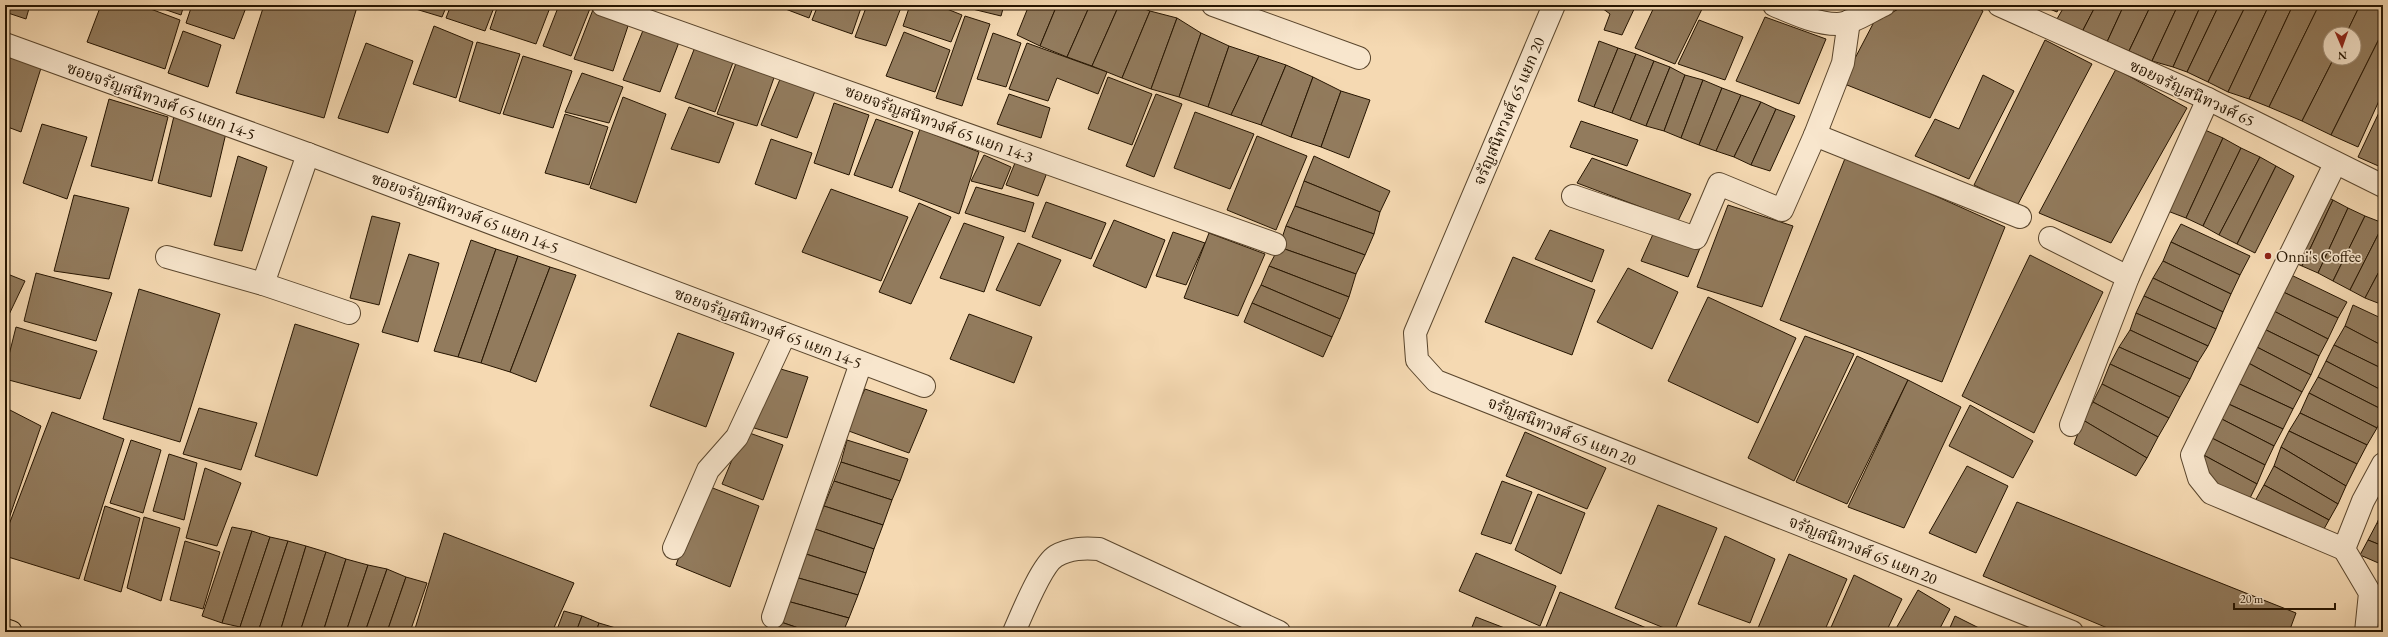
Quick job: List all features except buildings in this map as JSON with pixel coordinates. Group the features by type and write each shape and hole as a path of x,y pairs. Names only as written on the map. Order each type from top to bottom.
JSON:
{"main road":[{"path":"5,630 11,632"}],"street":[{"name":"ซอยจรัญสนิทวงศ์ 65 แยก 14-3","path":"604,5 1275,244"},
{"path":"1213,5 1359,58"},
{"name":"จรัญสนิทวงศ์ 65 แยก 20","path":"1554,5 1415,333 1417,360 1436,381 2072,632"},
{"path":"1774,5 1803,16 1837,24 1849,21 1884,5"},
{"name":"ซอยจรัญสนิทวงศ์ 65","path":"1999,5 2208,99 2335,164 2383,186"},
{"path":"1573,196 1696,238 1719,184 1782,210 1815,135 1843,63 1849,21"},
{"name":"ซอยจรัญสนิทวงศ์ 65 แยก 14-5","path":"5,44 308,154 924,386"},
{"path":"2071,425 2128,277 2208,99"},
{"path":"1815,135 2020,217"},
{"path":"263,284 308,154"},
{"path":"2335,164 2192,455 2199,478 2211,492 2344,549 2370,593 2366,632"},
{"path":"2050,238 2128,277"},
{"path":"167,257 263,284 349,313"},
{"path":"674,548 708,470 737,437 785,334"},
{"path":"773,617 861,363"},
{"path":"2344,549 2363,501 2383,464"},
{"path":"1014,632 1032,591 1055,556 1075,548 1099,549 1279,632"}],"place":[{"name":"Onni's Coffee","path":"2268,256"}]}
